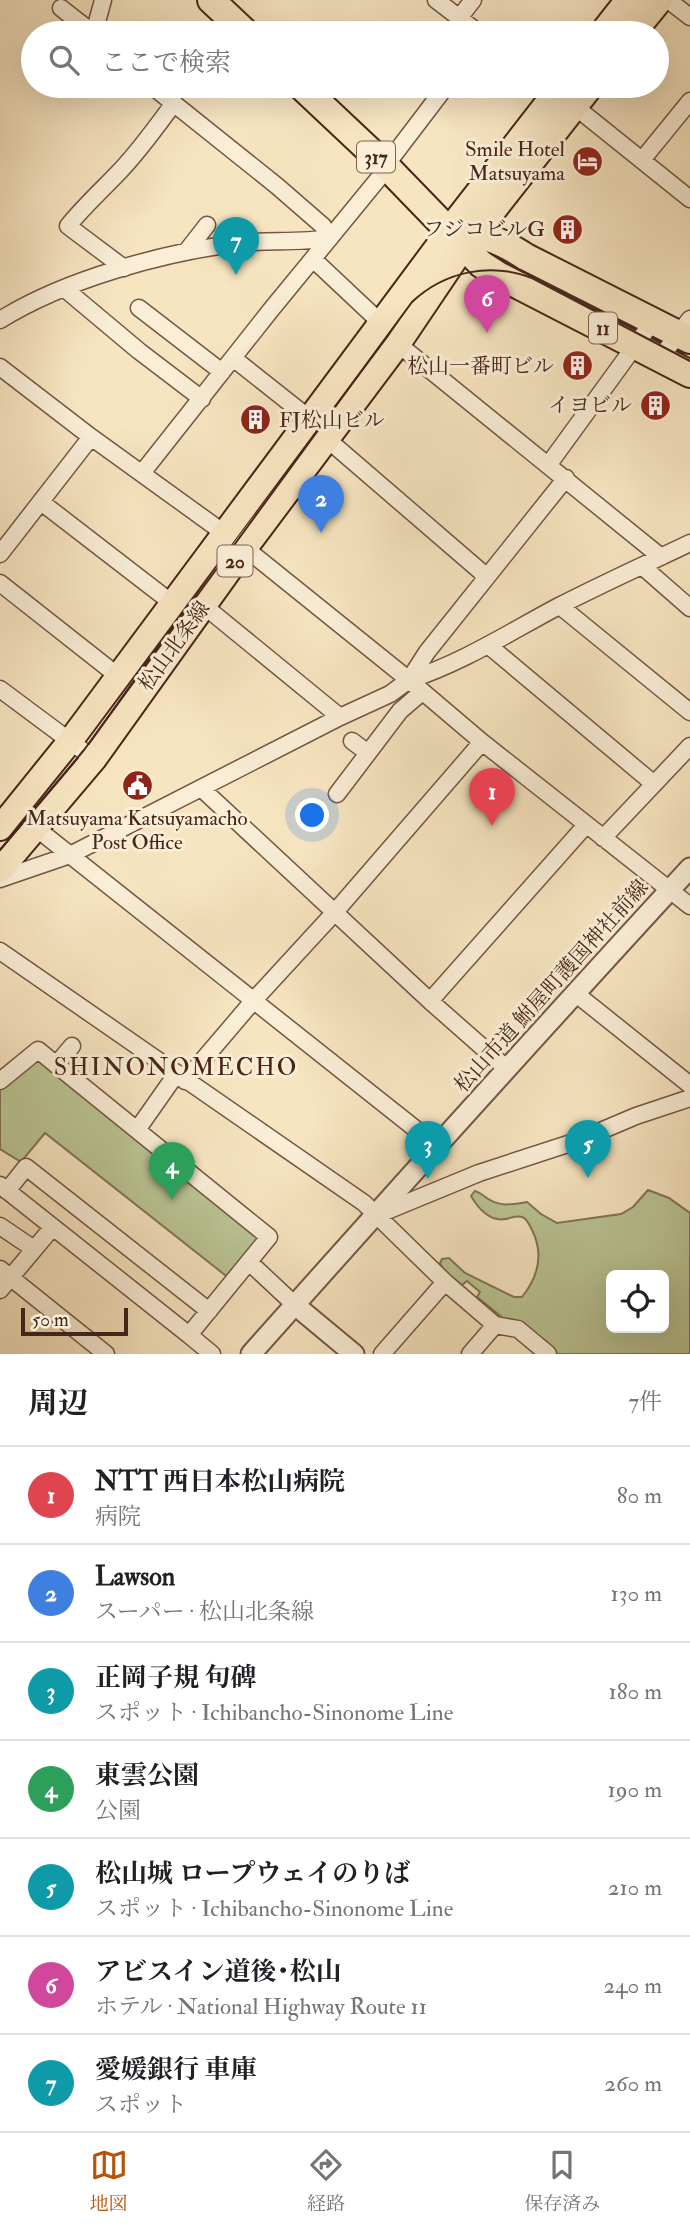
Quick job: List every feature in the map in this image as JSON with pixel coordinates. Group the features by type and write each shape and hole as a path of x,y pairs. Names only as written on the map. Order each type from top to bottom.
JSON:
{"highway":[{"path":"211,0 233,21"},
{"path":"612,21 629,0"},
{"path":"642,21 659,0"},
{"name":"317","path":"314,98 464,236"},
{"path":"464,236 562,98"},
{"name":"11","path":"464,236 506,244 526,257 653,321 686,331"},
{"name":"11","path":"464,236 481,264 498,275 690,374"}],"main road":[{"name":"松山北条線","path":"3,819 71,740 380,322 464,236"},
{"name":"松山北条線","path":"0,870 94,759 203,605 398,344 464,236"}],"street":[{"path":"97,21 103,0"},
{"path":"436,0 463,21"},
{"path":"459,18 473,0"},
{"path":"668,0 690,17"},
{"path":"61,8 78,21"},
{"path":"168,98 277,186 323,226 330,238"},
{"path":"142,473 330,238 437,98"},
{"path":"575,98 642,160 690,199"},
{"path":"642,160 690,101"},
{"path":"124,268 68,226 83,206 144,145 174,103"},
{"path":"186,252 207,225"},
{"path":"0,320 65,289 124,268 186,252 242,243 330,238"},
{"path":"313,259 380,322"},
{"path":"65,289 202,399"},
{"path":"139,308 222,372"},
{"path":"549,464 653,321"},
{"path":"660,358 686,331"},
{"path":"398,344 661,556"},
{"path":"233,358 310,419"},
{"path":"0,366 91,437 224,533"},
{"path":"0,554 91,437"},
{"path":"327,439 486,576"},
{"path":"409,680 427,652 486,576 566,478"},
{"path":"41,502 172,603"},
{"path":"0,879 70,855 390,694 409,680 488,645 690,542"},
{"path":"245,548 482,742 690,906"},
{"path":"642,566 690,608"},
{"path":"0,583 118,676"},
{"path":"203,605 340,717"},
{"path":"560,606 690,712"},
{"path":"488,645 654,784"},
{"path":"0,689 94,759"},
{"path":"337,793 400,711 422,691"},
{"path":"352,741 368,753"},
{"path":"137,1130 181,1077 335,912 482,742"},
{"path":"603,838 690,746"},
{"path":"201,788 506,1068"},
{"path":"430,1001 586,825"},
{"path":"36,828 437,1146"},
{"name":"松山市道 鮒屋町護国神社前線","path":"251,1354 506,1068 690,868"},
{"path":"0,951 364,1203 445,1282 495,1325 518,1329 548,1354"},
{"path":"575,993 690,1085"},
{"path":"56,1065 72,1046"},
{"path":"0,1081 38,1050 269,1237 189,1335"},
{"path":"377,1215 480,1173 577,1141 636,1116 690,1098"},
{"path":"209,1311 26,1167 4,1188 212,1354"},
{"path":"0,1226 34,1249"},
{"path":"52,1228 3,1279 106,1354"},
{"path":"249,1262 354,1354"},
{"path":"383,1354 445,1282"},
{"path":"470,1354 495,1325"}],"green space":[{"path":"39,1056 262,1238 230,1279 45,1133 21,1162 0,1149 0,1088"},
{"path":"648,1190 669,1198 690,1213 690,1354 557,1354 521,1326 503,1318 477,1297 480,1292 467,1281 462,1285 452,1278 440,1263 442,1259 449,1258 465,1273 514,1297 522,1297 532,1281 538,1265 538,1248 528,1222 520,1216 500,1219 490,1216 471,1196 475,1191 499,1204 527,1202 557,1223 621,1214 633,1207"}],"tram line":[{"path":"0,850 84,750 412,302 425,291 469,272 485,270 516,273 532,278 690,361"}],"place":[{"name":"Smile Hotel Matsuyama","path":"588,161"},
{"name":"フジコビルG","path":"568,229"},
{"name":"愛媛銀行 車庫","path":"236,275"},
{"name":"アビスイン道後･松山","path":"487,333"},
{"name":"松山一番町ビル","path":"577,366"},
{"name":"イヨビル","path":"655,405"},
{"name":"FJ松山ビル","path":"256,420"},
{"name":"Lawson","path":"321,533"},
{"name":"Matsuyama Katsuyamacho Post Office","path":"137,786"},
{"name":"NTT 西日本松山病院","path":"492,826"},
{"name":"松山城 ロープウェイのりば","path":"588,1178"},
{"name":"正岡子規 句碑","path":"428,1179"},
{"name":"東雲公園","path":"172,1200"}],"district":[{"name":"SHINONOMECHO","path":"176,1067"}]}
